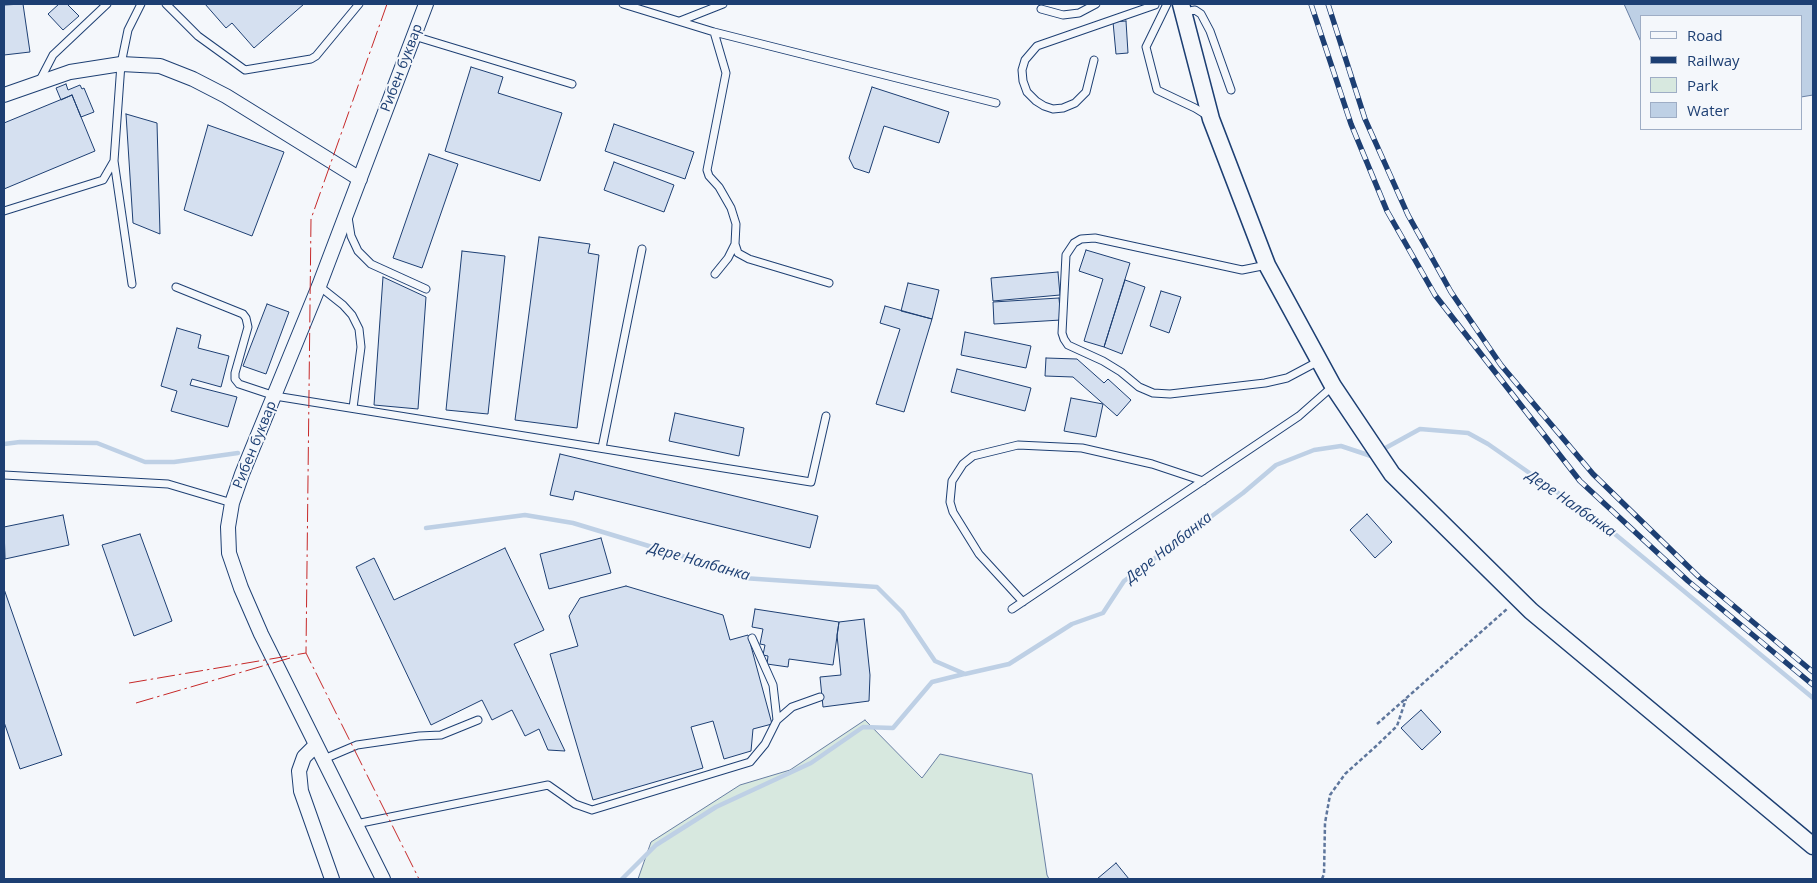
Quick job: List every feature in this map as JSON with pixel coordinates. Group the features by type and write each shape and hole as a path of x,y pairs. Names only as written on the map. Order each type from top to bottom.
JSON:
{"street":[{"name":"Рибен буквар","path":"383,879 261,634 229,553 228,527 232,503 242,474 319,286 426,4"},
{"path":"1183,8 1211,119 1267,265 1333,386 1392,474 1531,611 1813,846"},
{"path":"4,95 70,72 121,64 160,66 193,79 226,96 360,179"},
{"path":"316,745 304,757 299,771 301,791 332,879"}],"lane":[{"path":"39,83 53,55 106,4"},
{"path":"132,284 114,161 121,64 128,30 141,4"},
{"path":"166,4 198,36 245,70 311,59 316,56 359,4"},
{"path":"623,4 714,32 996,103"},
{"path":"680,21 723,4"},
{"path":"1041,9 1063,15 1079,13 1096,4"},
{"path":"1094,60 1086,92 1075,103 1063,108 1053,109 1036,101 1027,92 1022,70 1025,60 1037,46 1154,4 1163,12"},
{"path":"1167,4 1146,47 1157,90 1195,108 1211,119"},
{"path":"1183,8 1195,10 1201,14 1210,31 1231,90"},
{"path":"714,32 726,73 707,170 709,176 731,208 736,224 738,253 749,259 830,283"},
{"path":"414,36 572,84"},
{"path":"4,211 103,180 114,161"},
{"path":"347,212 351,236 358,251 371,264 426,289"},
{"path":"1267,265 1242,270 1095,238 1081,239 1074,243 1066,255 1062,333 1064,339 1068,345 1103,361 1139,387 1153,393 1170,394 1265,383 1287,378 1319,361"},
{"path":"716,274 736,244"},
{"path":"602,448 642,249"},
{"path":"319,286 343,305 352,315 359,329 361,347 353,408"},
{"path":"176,287 242,314 246,318 248,327 235,379 239,384 275,396 811,482 826,416"},
{"path":"1012,609 1299,416 1333,386"},
{"path":"1023,602 979,554 953,512 950,502 952,481 963,464 973,456 1018,445 1082,448 1152,464 1203,481"},
{"path":"4,475 168,484 232,503"},
{"path":"752,638 773,685 777,720"},
{"path":"356,824 548,785 575,804 592,810 750,762 765,744 777,720 792,707 820,697"},
{"path":"324,759 357,745 419,736 441,735 478,720"}],"path":[{"path":"1377,724 1518,598"},
{"path":"1322,879 1324,874 1325,823 1330,795 1345,774 1397,726 1406,699"}],"green space":[{"path":"865,720 922,778 940,754 1032,774 1049,879 638,879 651,842 740,785 790,770"}],"water":[{"path":"1624,4 1813,4 1813,95 1802,97 1802,15 1640,15 1640,40"}],"building":[{"path":"23,4 30,52 4,55 4,5"},
{"path":"59,4 67,4 79,16 63,30 48,14"},
{"path":"205,4 304,4 254,48 232,23 226,28"},
{"path":"1126,21 1128,53 1116,54 1113,22"},
{"path":"471,67 503,77 498,93 562,113 540,181 445,151"},
{"path":"66,84 68,90 80,85 82,89 84,88 94,112 81,117 72,95 61,100 56,88"},
{"path":"872,87 949,112 939,143 884,126 869,173 854,168 849,158"},
{"path":"72,95 95,151 4,189 4,123"},
{"path":"126,114 157,123 160,234 133,223"},
{"path":"614,124 694,152 685,179 605,151"},
{"path":"208,125 284,152 252,236 184,210"},
{"path":"429,154 458,164 422,268 393,258"},
{"path":"614,162 674,185 664,212 604,190"},
{"path":"539,237 590,244 588,253 599,255 577,428 515,420"},
{"path":"1086,250 1130,263 1104,347 1084,341 1103,279 1079,271"},
{"path":"462,251 505,256 488,414 446,410"},
{"path":"1058,272 1060,295 993,301 991,278"},
{"path":"383,277 426,297 418,409 374,405"},
{"path":"1125,280 1145,287 1122,354 1104,347"},
{"path":"908,283 939,290 932,319 901,311"},
{"path":"1161,291 1181,297 1169,333 1150,326"},
{"path":"1059,298 1061,320 994,324 993,302"},
{"path":"267,304 289,312 266,374 243,366"},
{"path":"885,306 932,319 904,412 876,404 900,329 880,323"},
{"path":"177,328 201,335 198,348 229,356 221,387 192,379 190,385 237,397 228,427 171,411 177,391 161,386"},
{"path":"965,332 1031,346 1026,368 961,355"},
{"path":"1046,358 1077,359 1104,383 1108,379 1131,400 1117,416 1073,377 1045,376"},
{"path":"957,369 1031,388 1025,411 951,392"},
{"path":"1071,398 1103,404 1096,437 1064,431"},
{"path":"675,413 744,428 739,456 669,441"},
{"path":"560,454 818,516 810,548 575,491 573,500 550,495"},
{"path":"1367,514 1392,542 1375,558 1350,530"},
{"path":"63,515 69,545 5,559 4,527"},
{"path":"140,534 172,621 134,636 102,545"},
{"path":"601,538 611,573 549,589 540,554"},
{"path":"505,548 544,630 514,644 565,751 548,750 539,729 525,736 512,710 492,720 482,700 431,725 356,567 374,558 394,600"},
{"path":"626,586 723,615 730,640 748,635 772,724 753,729 751,751 724,759 713,721 691,727 703,768 593,800 550,654 578,646 569,616 580,598"},
{"path":"4,589 62,755 20,769 4,722"},
{"path":"755,609 839,622 833,665 789,659 788,667 767,664 768,656 763,655 765,645 760,644 763,629 752,627"},
{"path":"864,619 870,675 869,701 823,707 820,677 841,675 837,635 839,622"},
{"path":"1421,710 1441,732 1422,750 1401,728"},
{"path":"1116,863 1129,879 1097,879"}],"waterway":[{"name":"Дере Налбанка","path":"1380,451 1420,429 1468,433 1488,444 1604,525 1813,698"},
{"path":"4,444 20,442 97,443 145,462 174,462 238,453"},
{"name":"Дере Налбанка","path":"426,528 525,515 573,523 695,560 743,578 877,587 902,612 935,661 965,674 1009,664 1072,624 1103,613 1124,581 1243,493 1276,465 1314,450 1341,446 1371,456 1374,455"},
{"path":"622,879 656,845 716,807 811,763 863,727 893,728 932,682 964,674"}],"railway":[{"path":"1311,4 1351,124 1387,211 1435,295 1580,481 1688,581 1813,685"},
{"path":"1328,4 1365,119 1408,215 1451,292 1501,365 1593,474 1699,577 1813,672"}],"power":[{"path":"387,4 311,219 306,653 419,879"},
{"path":"129,683 306,653"},
{"path":"136,703 290,658"}]}
